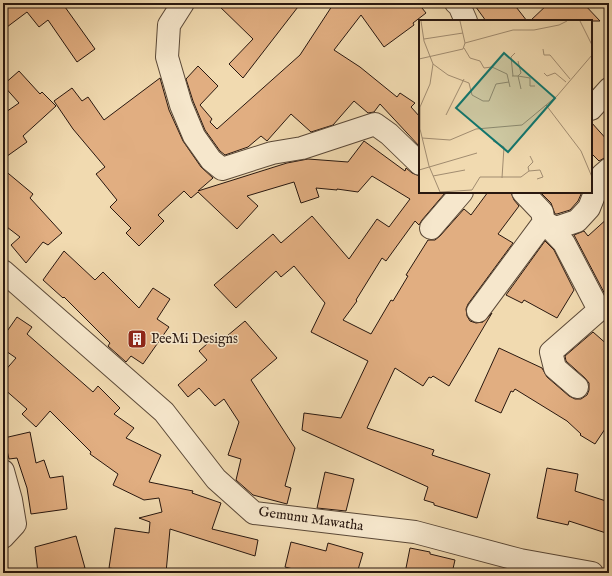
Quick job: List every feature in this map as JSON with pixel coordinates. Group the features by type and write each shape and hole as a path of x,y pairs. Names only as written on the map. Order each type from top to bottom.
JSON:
{"street":[{"path":"183,3 169,25 167,56 181,105 194,136 211,160 222,169 272,153 302,148 375,124 389,134 419,163"},
{"path":"456,3 459,5 466,20"},
{"path":"592,108 609,89"},
{"path":"544,222 556,228 576,221 589,208 602,175 609,169"},
{"path":"431,228 461,193"},
{"path":"524,193 542,212 544,222 564,244 599,310 550,352 555,368 577,387"},
{"path":"478,311 544,222"},
{"name":"Gemunu Mawatha","path":"3,270 164,412 216,479 254,513 414,532 519,566 592,573"},
{"path":"3,471 11,500 15,524 3,537"}],"building":[{"path":"3,3 70,3 65,7 95,49 77,62 48,20 39,27 27,12 3,30"},
{"path":"216,3 301,3 243,78 229,64 253,39"},
{"path":"334,3 418,3 426,13 413,23 414,25 384,47 361,15 334,50 360,67 397,97 400,93 415,103 411,107 419,116 419,146 380,104 374,112 368,113 354,101 333,125 311,132 291,114 267,141 261,136 248,147 225,155 220,151 205,130 186,79 198,66 218,86 200,105 212,119 210,122 217,129 300,55"},
{"path":"473,3 513,3 526,20 485,20"},
{"path":"549,3 583,3 600,21 592,20 531,20"},
{"path":"19,71 40,94 42,92 56,106 23,136 27,142 3,159 3,114 19,103 3,85"},
{"path":"160,78 169,110 183,141 201,167 213,178 198,191 287,163 308,159 348,162 364,141 405,171 406,168 412,173 419,176 419,193 445,193 419,225 415,221 386,261 382,258 356,300 357,301 343,320 371,334 391,300 393,301 408,276 406,275 428,240 435,240 440,236 464,209 471,215 487,193 511,193 514,200 519,206 498,234 513,243 468,304 466,309 467,316 470,321 476,323 483,322 492,313 449,386 433,376 431,378 429,377 423,386 395,368 367,428 434,450 432,455 490,474 477,518 434,505 434,503 424,500 428,487 302,430 304,413 341,418 368,361 311,332 325,303 294,266 281,277 276,271 236,308 214,285 273,234 281,243 312,216 349,259 377,219 389,227 410,199 372,176 358,192 316,188 319,197 301,203 294,182 247,196 258,206 237,229 198,192 191,198 184,191 158,215 164,221 139,246 126,233 131,228 110,207 117,200 96,174 105,167 73,129 54,101 72,88 82,101 88,97 104,120"},
{"path":"592,123 609,142 609,157 599,161 592,154"},
{"path":"3,169 33,194 30,198 62,233 48,245 43,242 26,263 11,245 20,237 3,224"},
{"path":"541,193 582,193 578,201 570,210 555,214 551,203"},
{"path":"609,217 609,302 574,235 584,231 588,236"},
{"path":"545,241 554,250 574,290 557,318 524,300 522,303 506,295"},
{"path":"64,251 95,280 103,272 139,308 153,288 170,299 157,319 169,327 143,364 131,356 126,362 108,346 110,343 64,297 63,298 43,280"},
{"path":"17,317 32,327 27,334 93,392 98,386 120,408 114,414 134,428 126,438 161,455 149,482 193,491 192,493 221,503 212,529 258,540 255,556 170,529 166,573 142,573 109,568 115,528 149,533 150,522 139,518 162,512 159,498 144,500 113,485 118,474 90,454 91,452 50,411 36,427 22,414 27,409 3,388 3,373 16,358 3,349 3,337"},
{"path":"245,321 277,358 251,380 295,448 285,486 291,488 287,504 253,495 236,480 241,459 228,455 239,422 224,399 215,406 199,388 188,397 178,385 207,360 199,351 216,336 221,341"},
{"path":"593,332 609,346 609,423 595,444 580,435 581,434 567,421 515,389 513,392 511,391 501,413 475,401 499,348 542,368 547,377 569,396 575,399 581,399 587,395 589,383 566,361 565,356"},
{"path":"30,432 36,463 44,460 50,478 63,476 67,509 31,514 27,488 17,458 9,459 4,438"},
{"path":"547,468 578,474 575,491 609,502 609,523 606,533 569,521 568,525 537,518"},
{"path":"325,472 354,479 346,511 317,508"},
{"path":"76,536 85,568 66,573 38,573 35,547"},
{"path":"291,542 326,551 328,543 363,553 357,573 337,570 336,573 292,573 293,569 285,567"},
{"path":"410,548 430,552 430,554 455,560 452,573 405,573"}],"place":[{"name":"PeeMi Designs","path":"137,339"}]}
